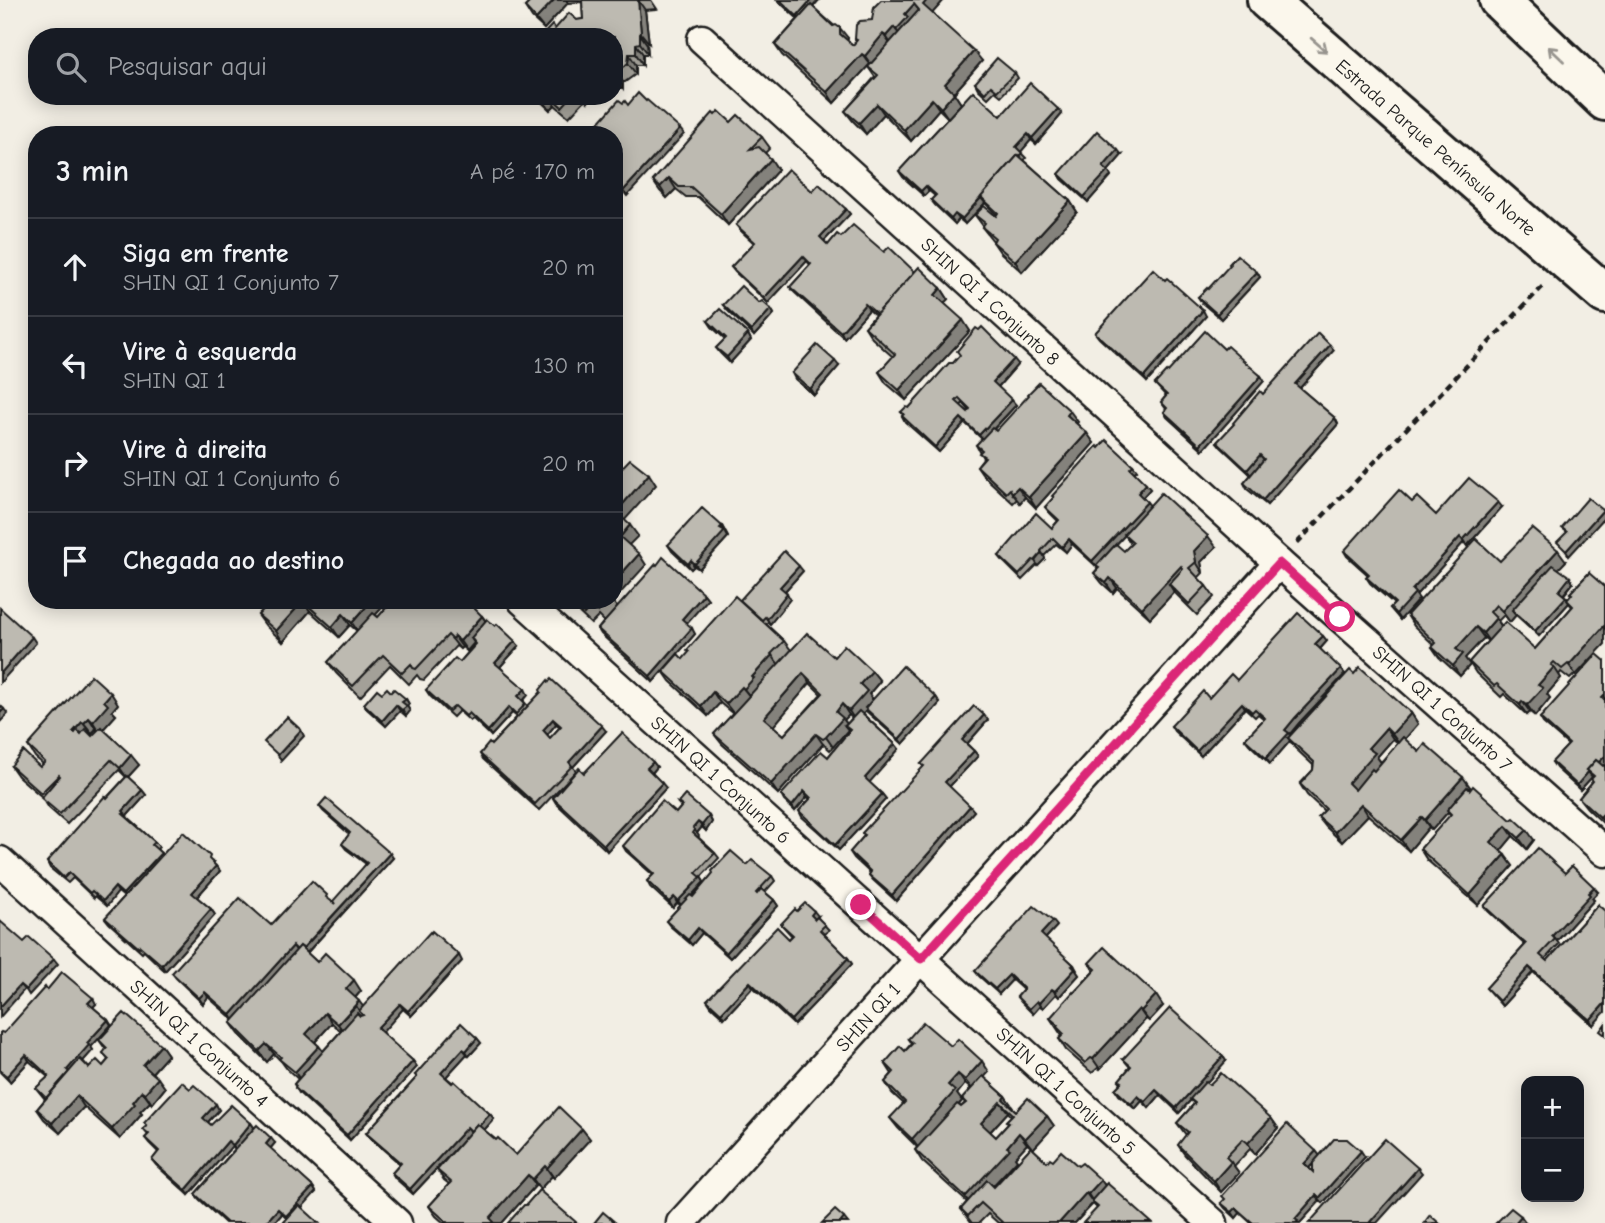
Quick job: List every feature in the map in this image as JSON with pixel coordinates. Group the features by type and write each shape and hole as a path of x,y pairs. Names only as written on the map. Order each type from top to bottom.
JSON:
{"main road":[{"name":"Estrada Parque Península Norte","path":"1267,0 1605,294"},
{"path":"1499,0 1605,101"},
{"path":"1567,260 1595,270 1605,269"}],"street":[{"name":"SHIN QI 1 Conjunto 8","path":"702,39 1279,563"},
{"name":"SHIN QI 1 Conjunto 7","path":"1279,563 1605,852"},
{"name":"SHIN QI 1","path":"681,1223 1279,563"},
{"name":"SHIN QI 1 Conjunto 6","path":"532,609 921,959"},
{"name":"SHIN QI 1 Conjunto 4","path":"0,862 397,1223"},
{"name":"SHIN QI 1 Conjunto 5","path":"921,959 1213,1223"}],"path":[{"path":"1279,563 1567,260"}],"building":[{"path":"532,0 554,0 536,19 525,7"},
{"path":"582,0 638,0 641,33 640,43 636,44 636,54 629,54 628,63 623,68 623,28 556,28 569,13 577,20 583,19"},
{"path":"780,0 811,0 797,16"},
{"path":"881,0 927,0 923,5 974,51 945,84 954,93 941,108 932,99 904,130 877,104 859,123 845,111 878,75 868,67 919,10 914,4 905,14 908,17 896,30 894,27 886,36 883,34 865,56 862,54 827,92 775,45 811,5 833,26 840,28 840,34 853,45 857,40 856,25 860,21 872,20 874,7"},
{"path":"997,58 1015,73 997,91 991,86 985,93 975,83"},
{"path":"1030,83 1058,109 1032,138 1028,134 1016,147 1022,153 962,219 955,214 951,219 931,200 936,195 926,186 921,191 899,171 973,91 1001,116"},
{"path":"638,93 680,129 623,191 623,126 596,126 615,105 623,105 625,101 628,105"},
{"path":"719,111 731,122 738,115 762,137 750,149 759,147 771,159 721,214 691,187 679,187 669,178 660,187 653,181 713,113 715,115"},
{"path":"1097,131 1118,150 1103,167 1108,171 1084,197 1059,174"},
{"path":"1018,155 1070,201 1015,261 993,242 995,238 982,227 985,223 975,215 984,206 996,216 998,213 981,197"},
{"path":"788,169 812,191 819,184 846,209 820,237 828,245 837,234 841,237 853,225 884,252 889,247 915,272 877,314 865,304 841,332 790,287 811,264 803,256 764,298 731,267 755,242 736,225"},
{"path":"1237,255 1257,272 1217,314 1198,297"},
{"path":"919,267 941,288 935,295 963,320 899,390 879,372 895,354 865,327"},
{"path":"1153,269 1203,310 1144,377 1095,333"},
{"path":"741,286 759,303 762,301 771,309 751,331 723,305"},
{"path":"720,309 748,334 727,357 716,348 726,338 708,321"},
{"path":"982,327 1014,359 993,382 1012,400 979,435 961,418 935,447 901,412 906,407 909,408 949,363 953,363 960,355 957,351 976,328 979,330","holes":["959,398 970,409 968,412 956,401"]},
{"path":"1205,331 1224,349 1227,346 1261,376 1200,445 1164,412 1167,408 1161,402 1167,395 1155,384"},
{"path":"1318,333 1330,345 1295,384 1335,418 1263,500 1244,483 1264,459 1260,455 1247,470 1217,442 1260,391 1263,394"},
{"path":"817,345 835,361 810,389 792,373"},
{"path":"1039,383 1070,411 1067,415 1087,433 1029,497 1018,487 1012,493 1010,489 1006,493 977,466 985,457 979,453 982,450 976,445 992,428 996,431"},
{"path":"1106,440 1133,465 1130,468 1146,484 1138,493 1147,502 1092,561 1069,539 1062,547 1053,538 1035,561 1019,575 999,556 1036,513 1052,528 1059,520 1045,507 1097,446 1099,448"},
{"path":"630,459 649,474 623,504 623,466"},
{"path":"1469,478 1498,502 1463,540 1460,537 1412,590 1415,593 1396,614 1390,608 1395,603 1366,577 1369,574 1344,551 1399,490 1412,502 1417,497 1436,515"},
{"path":"1161,493 1208,536 1194,551 1196,562 1189,568 1206,586 1189,604 1169,584 1183,569 1181,566 1142,608 1110,578 1106,583 1094,573 1099,568 1096,566 1116,544 1124,551 1133,542 1124,534"},
{"path":"1588,498 1603,510 1566,551 1557,542 1567,532 1562,528"},
{"path":"702,508 725,531 695,564 691,560 688,564 668,545"},
{"path":"623,518 630,525 623,533"},
{"path":"1532,528 1558,550 1502,611 1496,605 1490,612 1496,618 1483,633 1476,627 1456,649 1463,654 1453,666 1432,647 1436,643 1407,615 1476,539 1500,561"},
{"path":"623,540 639,554 623,572"},
{"path":"784,551 799,566 780,587 787,593 767,619 765,617 762,620 740,600"},
{"path":"663,557 704,594 682,619 692,628 650,676 598,629 616,609 623,609 623,601"},
{"path":"1553,565 1570,577 1559,591 1566,597 1535,631 1512,610"},
{"path":"1589,573 1605,587 1605,625 1569,665 1562,669 1554,662 1551,665 1554,667 1538,685 1543,688 1527,705 1522,701 1520,705 1497,684 1494,686 1469,662 1505,622 1535,649 1573,606 1567,600 1572,594 1570,593"},
{"path":"735,596 784,641 744,689 742,687 726,704 713,692 701,706 663,671 678,654 683,659 689,652 687,650"},
{"path":"0,608 32,637 0,674"},
{"path":"264,609 296,609 276,631 258,615"},
{"path":"312,609 364,609 352,623 343,614 332,627"},
{"path":"385,609 475,609 482,616 460,641 448,635 416,669 411,664 402,673 383,655 353,686 328,662 373,613 378,617"},
{"path":"1298,613 1323,636 1315,644 1341,669 1295,718 1285,730 1289,733 1266,758 1245,739 1265,718 1242,703 1197,751 1171,726 1203,691 1209,698 1231,674 1237,680"},
{"path":"487,619 495,626 497,624 515,641 495,663 525,689 518,696 525,703 522,708 516,714 509,707 488,731 469,713 466,716 455,706 449,711 426,690 455,658 460,662 476,644 471,638"},
{"path":"807,633 834,657 844,645 872,671 860,684 867,691 849,711 842,704 836,712 843,718 823,739 816,734 771,784 714,734","holes":["803,673 823,693 784,735 764,718"]},
{"path":"1597,654 1605,661 1605,695 1602,698 1605,701 1605,756 1599,762 1596,760 1577,785 1552,762 1569,744 1540,718"},
{"path":"903,666 936,697 899,739 865,708"},
{"path":"1360,667 1411,713 1392,734 1386,728 1368,748 1375,753 1348,783 1355,790 1403,737 1419,752 1425,744 1463,777 1425,820 1422,817 1401,840 1361,804 1335,832 1318,817 1326,809 1300,784 1313,770 1314,762 1288,738 1350,670 1354,674"},
{"path":"91,675 111,693 104,701 108,705 93,722 89,718 73,732 77,730 81,734 85,729 92,736 101,727 131,755 120,768 111,760 60,814 41,798 59,775 41,793 11,766 23,751 40,767 45,762 28,746"},
{"path":"551,679 602,726 569,762 572,766 535,804 480,754 541,692 548,680 549,682","holes":["553,719 561,726 550,738 543,730"]},
{"path":"387,688 391,692 394,689 406,699 402,702 407,706 402,710 396,705 382,721 364,704 377,689 382,693"},
{"path":"974,706 984,715 962,740 974,751 945,782 970,806 892,895 869,875 871,872 850,852 865,835 862,833 924,766 921,764"},
{"path":"859,711 895,744 865,778 882,794 835,845 799,811 811,798 804,791 792,806 781,795 821,751 828,757 850,730 845,726"},
{"path":"287,717 301,730 278,755 264,742"},
{"path":"622,733 653,762 647,768 662,783 604,845 553,798 579,768 584,773"},
{"path":"1596,760 1603,766 1605,764 1605,812 1600,817 1579,798 1593,781 1591,779 1594,776 1587,770"},
{"path":"127,776 142,790 123,814 155,842 152,845 161,853 123,894 115,887 103,901 69,873 64,878 47,862 105,796 107,798"},
{"path":"1473,786 1511,820 1514,818 1527,830 1519,838 1506,826 1491,842 1505,855 1470,895 1420,849 1451,814 1447,810 1467,787 1470,790"},
{"path":"685,795 709,816 702,825 698,822 693,833 715,853 696,873 701,877 678,901 674,897 669,902 647,881 654,874 623,846 662,801 676,813 682,806 678,803"},
{"path":"326,798 390,853 303,948 300,946 297,950 293,946 231,1015 205,992 199,998 172,973 240,898 271,925 312,881 335,904 333,901 367,863 342,844 350,833 319,806"},
{"path":"183,832 210,856 209,859 216,866 192,893 211,909 162,965 105,918"},
{"path":"1538,848 1565,873 1572,866 1594,887 1588,893 1590,895 1552,936 1555,939 1540,955 1547,961 1598,905 1605,911 1605,1003 1590,1020 1529,967 1499,1001 1486,988 1526,944 1484,906"},
{"path":"731,851 747,865 752,860 772,876 756,893 761,889 774,900 726,953 698,928 688,940 666,921 690,895 693,897"},
{"path":"805,903 814,911 811,915 825,925 820,930 848,958 791,1020 750,982 721,1013 707,1000 777,927 789,939 793,935 781,924"},
{"path":"1034,906 1053,921 1041,934 1075,969 1055,991 1052,989 1029,1009 1017,997 1024,989 1009,975 995,989 975,971"},
{"path":"0,921 24,942 29,937 54,959 26,990 20,985 0,1007"},
{"path":"432,931 459,955 408,1011 400,1004 377,1028 413,1061 347,1135 295,1088 294,1084 357,1013 363,1015 359,1011"},
{"path":"300,946 317,962 325,953 354,980 346,989 359,1001 338,1024 325,1013 306,1034 319,1046 295,1072 266,1044 259,1051 231,1023"},
{"path":"1104,947 1156,995 1141,1011 1139,1009 1093,1059 1085,1063 1059,1039 1064,1034 1050,1018 1096,969 1089,963"},
{"path":"62,972 93,998 88,1003 108,1020 87,1043 89,1045 67,1070 69,1072 46,1098 36,1088 49,1076 26,1055 7,1076 0,1071 0,1033 4,1033"},
{"path":"1170,1008 1223,1056 1176,1108 1156,1090 1145,1102 1138,1096 1131,1104 1115,1089 1131,1066 1123,1059"},
{"path":"124,1013 161,1045 143,1065 158,1078 145,1093 142,1091 133,1102 135,1104 112,1129 77,1096 52,1123 37,1109 80,1059 89,1068 97,1060 103,1066 109,1059 103,1053 107,1048 99,1040"},
{"path":"923,1022 951,1046 958,1039 982,1061 965,1080 958,1074 948,1085 955,1091 912,1139 890,1118 905,1102 885,1082 894,1072 885,1063 900,1046 905,1051 913,1043 908,1039"},
{"path":"461,1023 477,1038 441,1073 452,1083 454,1081 490,1114 471,1131 467,1127 410,1189 392,1173 401,1163 366,1133"},
{"path":"1221,1073 1271,1118 1248,1143 1243,1139 1226,1157 1231,1162 1214,1181 1178,1145 1188,1132 1177,1123 1195,1103 1190,1099 1205,1082 1209,1085"},
{"path":"983,1076 1005,1096 1003,1099 1016,1111 1028,1098 1047,1116 1025,1139 1019,1133 1007,1147 1010,1149 965,1197 915,1150 957,1104 961,1107 966,1103 962,1099","holes":["1000,1102 1013,1114 1006,1121 1009,1123 996,1137 981,1123"]},
{"path":"182,1082 190,1089 194,1085 216,1104 203,1118 211,1125 231,1105 251,1123 233,1145 228,1141 186,1190 152,1160 159,1151 145,1138 149,1134 143,1129 147,1126 144,1123"},
{"path":"559,1107 582,1129 547,1168 545,1166 533,1179 528,1175 490,1218 495,1223 448,1223 429,1206 451,1182 437,1170 477,1124 496,1140 498,1138 516,1155"},
{"path":"1287,1124 1316,1151 1304,1164 1313,1172 1313,1163 1334,1139 1347,1139 1361,1151 1319,1198 1316,1195 1295,1219 1298,1221 1296,1223 1253,1223 1236,1208 1232,1212 1221,1203 1225,1199 1222,1196"},
{"path":"257,1125 271,1138 266,1144 313,1187 286,1216 278,1209 265,1223 227,1223 195,1194"},
{"path":"1385,1139 1418,1168 1369,1223 1309,1223"},
{"path":"1031,1147 1047,1162 1050,1158 1053,1160 1061,1151 1078,1166 1082,1163 1101,1180 1059,1223 1003,1223 981,1203 968,1216 961,1209 987,1180 994,1187"},
{"path":"1107,1183 1152,1223 1083,1223 1098,1207 1092,1200"},
{"path":"539,1190 577,1223 508,1223"},
{"path":"299,1205 319,1223 283,1223"},
{"path":"1511,1208 1521,1216 1515,1223 1496,1223"},
{"path":"835,1210 844,1218 840,1223 822,1223"},
{"path":"603,1212 616,1223 594,1223"},
{"path":"1430,1215 1439,1223 1424,1223"}],"route":[{"path":"861,905 921,959 1279,563 1340,617"}]}
